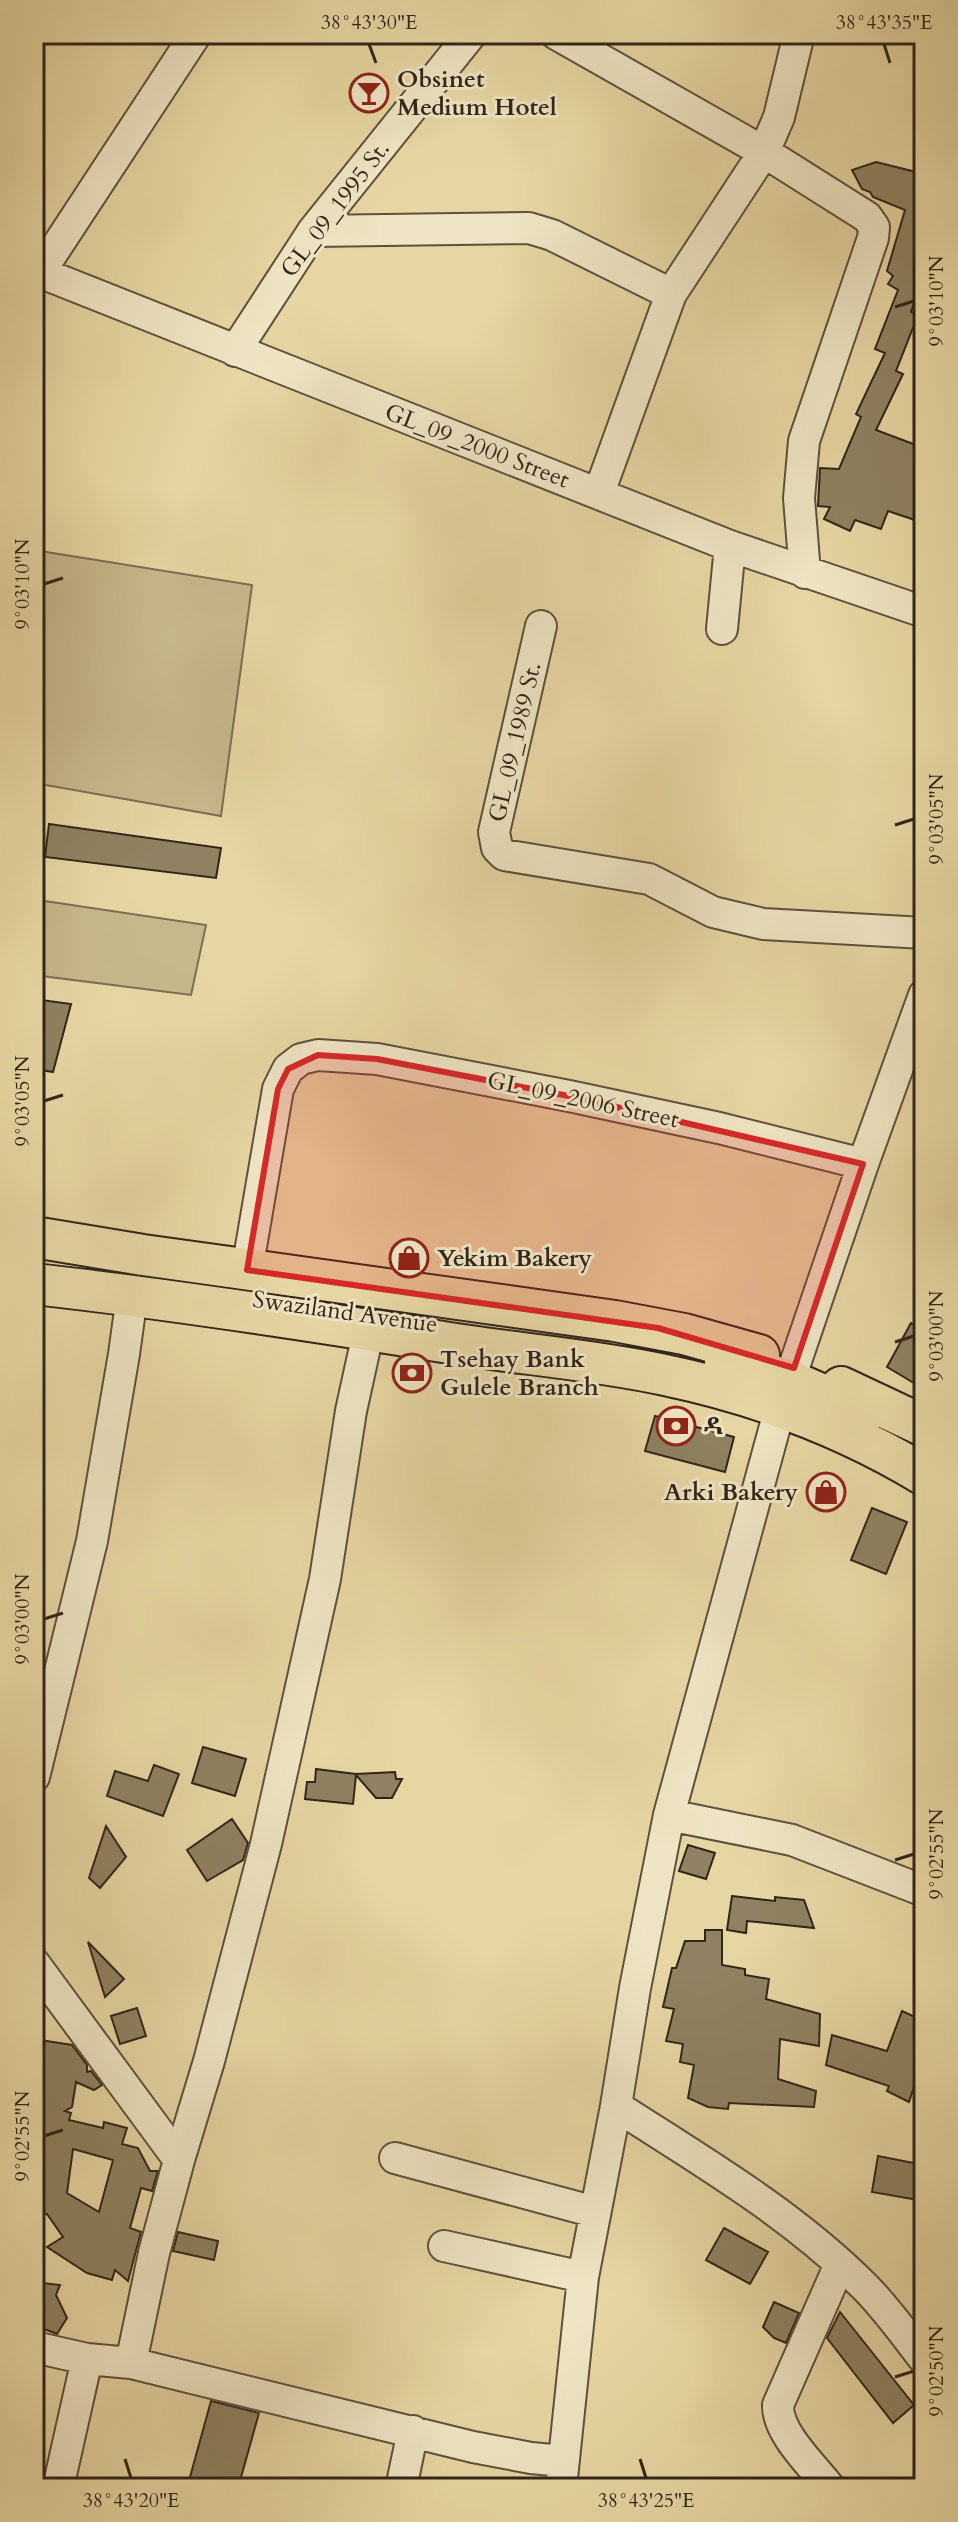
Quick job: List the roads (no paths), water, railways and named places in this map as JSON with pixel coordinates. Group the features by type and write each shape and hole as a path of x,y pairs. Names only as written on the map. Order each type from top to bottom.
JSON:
{"main road":[{"path":"34,1237 658,1328 720,1343 788,1389 844,1433 924,1475"},
{"name":"Swaziland Avenue","path":"34,1257 670,1348 887,1423 924,1444"},
{"name":"Swaziland Avenue","path":"34,1269 651,1357 788,1389 924,1459"},
{"path":"34,1284 369,1329 663,1374 708,1385 788,1389 871,1400 924,1426"}],"street":[{"path":"37,271 196,34"},
{"name":"GL_09_1995 St.","path":"235,351 313,231 471,34"},
{"path":"556,34 764,152 867,217 874,227 873,238 804,441 799,498 805,573"},
{"path":"599,493 671,294 764,152 779,117 799,34"},
{"path":"313,231 529,228 552,235 671,294"},
{"name":"GL_09_2000 Street","path":"37,271 730,546 924,612"},
{"path":"722,629 730,546"},
{"name":"GL_09_1989 St.","path":"541,626 494,832 497,848 504,855 649,879 713,912 763,924 924,933"},
{"path":"34,2347 87,2359 131,2363 473,2447 531,2458 562,2474 583,2277 669,1815 788,1389 863,1164 924,995"},
{"name":"GL_09_2006 Street","path":"247,1270 278,1089 288,1069 301,1059 318,1055 377,1059 569,1096 719,1128 863,1164"},
{"path":"34,1777 92,1541 132,1296"},
{"path":"131,2363 154,2253 266,1844 325,1579 351,1411 369,1329"},
{"path":"669,1815 792,1840 924,1891"},
{"path":"34,1963 179,2160"},
{"path":"616,2106 772,2208 809,2236 866,2288 924,2359"},
{"path":"395,2158 595,2212"},
{"path":"444,2246 583,2277"},
{"path":"830,2488 782,2428 778,2405 840,2264"},
{"path":"58,2488 87,2359"},
{"path":"401,2488 413,2431"}],"place":[{"name":"Obsinet Medium Hotel","path":"369,93"},
{"name":"Yekim Bakery","path":"409,1258"},
{"name":"Tsehay Bank Gulele Branch","path":"412,1373"},
{"name":"ዳ","path":"676,1426"},
{"name":"Arki Bakery","path":"826,1492"}]}
